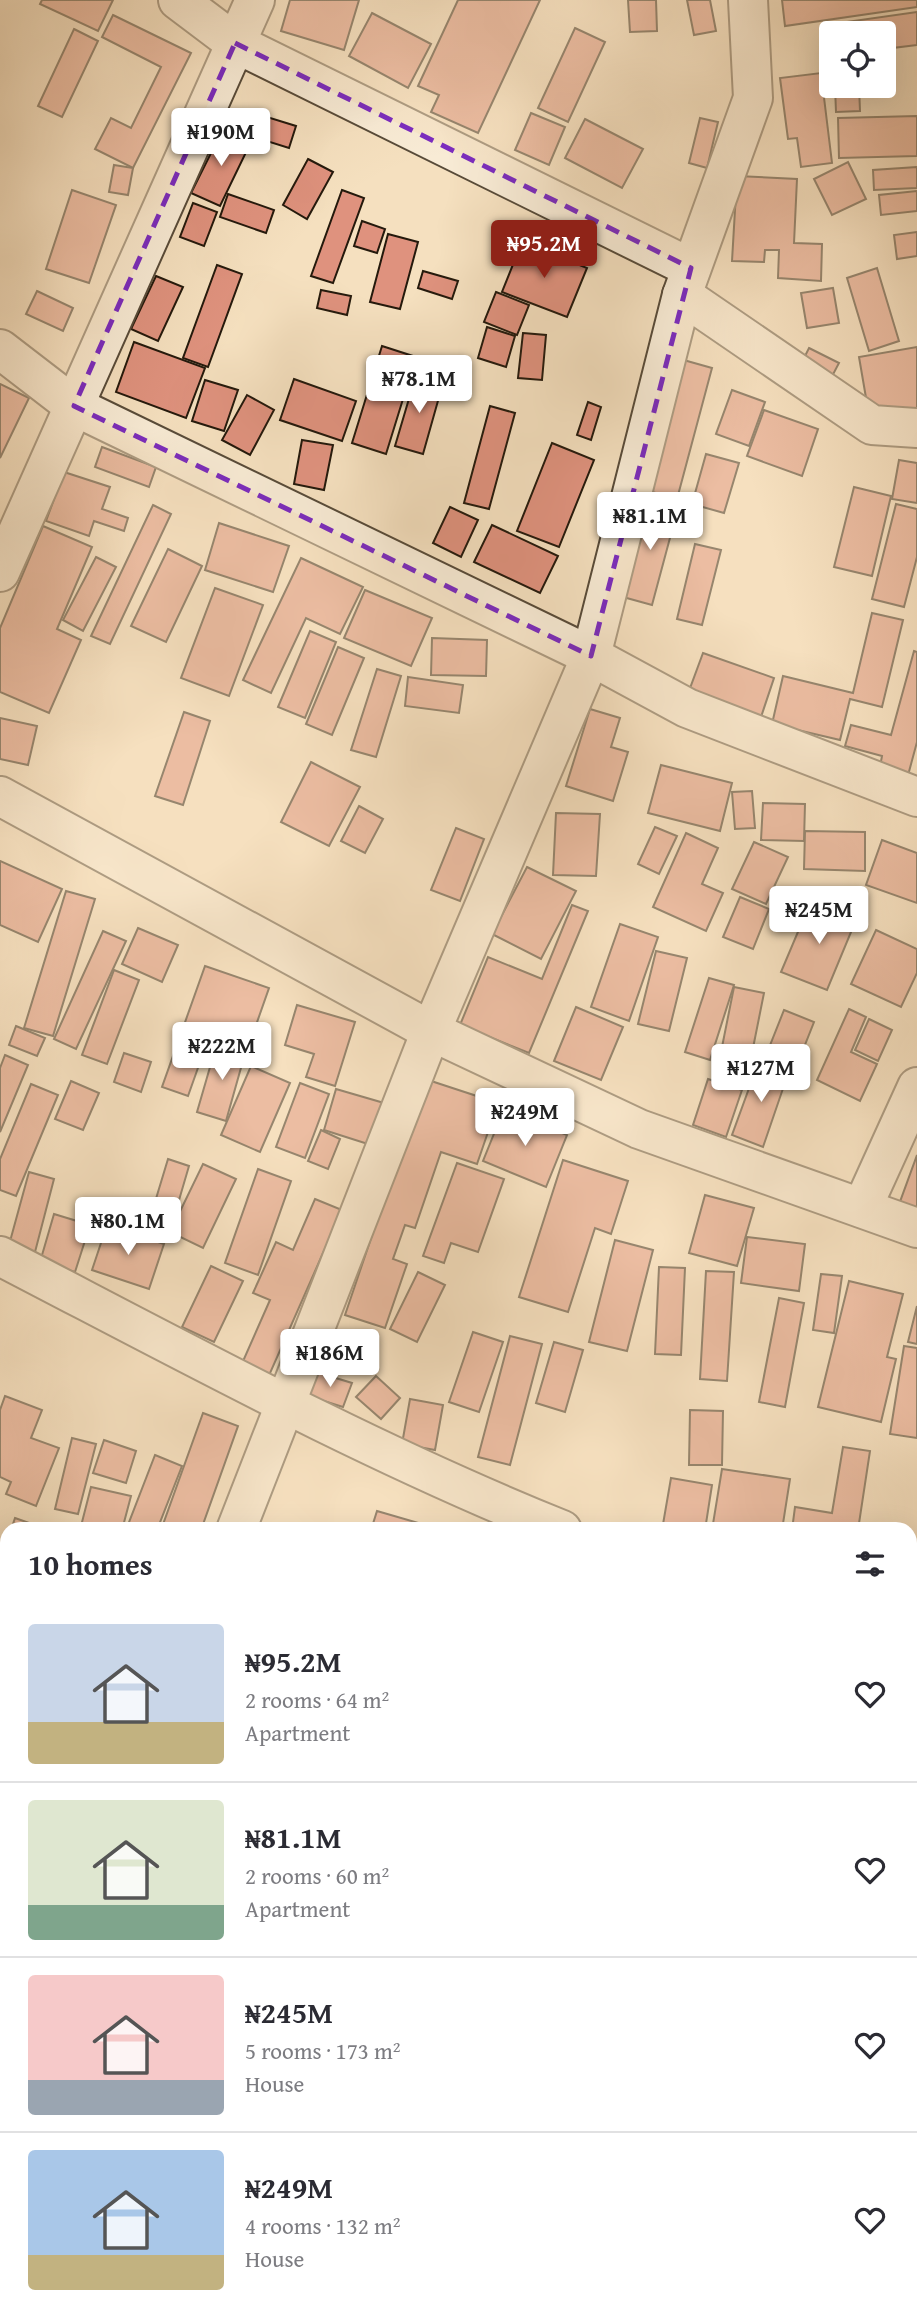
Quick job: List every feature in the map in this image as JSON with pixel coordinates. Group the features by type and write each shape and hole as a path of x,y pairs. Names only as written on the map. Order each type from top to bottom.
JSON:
{"street":[{"path":"178,0 235,43 686,281 872,425 917,428"},
{"path":"0,572 255,0"},
{"path":"239,1522 431,1031 591,656 686,281 752,98 748,0"},
{"path":"0,349 74,406 591,656 687,708 917,797"},
{"path":"0,796 431,1031 639,1129 917,1228"},
{"path":"862,1208 917,1087"},
{"path":"0,1256 285,1404 469,1492 542,1522"}],"highlighted area":[{"path":"235,43 691,268 591,656 74,406"}],"building":[{"path":"42,0 113,0 98,31 40,4"},
{"path":"290,0 359,0 344,50 281,31"},
{"path":"458,0 540,0 478,133 431,112 439,95 418,86"},
{"path":"628,0 656,0 657,31 630,32"},
{"path":"687,0 710,0 716,31 694,35"},
{"path":"782,0 917,0 917,7 785,26"},
{"path":"917,12 917,45 896,48 896,21 853,21"},
{"path":"372,13 431,44 408,88 349,56"},
{"path":"113,15 191,53 133,168 95,149 111,118 131,128 161,67 102,37"},
{"path":"575,28 605,42 568,122 538,108"},
{"path":"74,29 98,41 62,117 38,106"},
{"path":"819,73 819,98 824,98 832,163 801,167 797,138 788,139 780,78"},
{"path":"835,98 859,98 860,111 836,112"},
{"path":"244,110 296,126 289,148 238,132"},
{"path":"531,113 565,127 549,165 515,150"},
{"path":"917,116 917,156 839,158 838,118"},
{"path":"700,118 718,122 707,168 689,163"},
{"path":"585,119 643,149 622,188 565,158"},
{"path":"223,129 251,142 220,206 191,193"},
{"path":"308,159 333,172 307,219 283,205"},
{"path":"848,162 866,199 832,215 814,179"},
{"path":"114,165 133,168 128,195 109,192"},
{"path":"917,167 917,188 874,190 873,170"},
{"path":"737,176 797,179 794,243 822,244 821,281 778,278 779,250 765,250 764,262 732,261"},
{"path":"72,190 116,205 89,283 46,269"},
{"path":"342,190 364,198 333,283 311,276"},
{"path":"917,191 917,211 881,215 879,195"},
{"path":"228,194 274,210 266,233 220,217"},
{"path":"193,203 217,212 204,246 180,237"},
{"path":"362,221 385,229 377,253 354,246"},
{"path":"917,232 917,256 897,259 894,235"},
{"path":"388,234 418,242 400,309 370,302"},
{"path":"522,242 587,268 567,317 502,292"},
{"path":"217,265 242,274 208,367 183,358"},
{"path":"877,268 899,341 869,351 847,278"},
{"path":"423,271 458,281 452,299 418,288"},
{"path":"156,276 183,287 158,341 131,329"},
{"path":"833,288 839,323 807,328 801,293"},
{"path":"321,290 351,296 347,315 317,308"},
{"path":"37,291 73,308 63,331 26,314"},
{"path":"496,292 529,305 517,335 484,322"},
{"path":"487,327 515,336 506,367 478,358"},
{"path":"523,333 546,335 542,380 518,378"},
{"path":"134,342 205,368 186,418 116,392"},
{"path":"382,346 416,357 386,454 352,443"},
{"path":"917,347 917,414 870,421 859,357"},
{"path":"809,348 839,363 828,384 799,368"},
{"path":"680,359 712,368 677,499 645,490"},
{"path":"416,375 443,383 423,454 395,446"},
{"path":"294,379 356,401 342,441 280,420"},
{"path":"205,380 238,390 224,431 192,421"},
{"path":"0,384 29,398 0,458"},
{"path":"732,390 765,402 749,446 716,434"},
{"path":"247,395 274,410 250,455 222,440"},
{"path":"588,402 601,407 591,440 577,435"},
{"path":"490,406 515,413 489,509 464,503"},
{"path":"764,410 818,429 802,476 747,456"},
{"path":"302,440 333,445 324,490 294,484"},
{"path":"552,443 594,460 559,547 517,531"},
{"path":"102,447 156,467 149,487 95,467"},
{"path":"706,454 739,463 724,513 692,504"},
{"path":"899,460 917,463 917,503 892,499"},
{"path":"64,472 110,487 102,509 128,518 124,531 94,521 89,536 46,521"},
{"path":"854,487 891,496 872,576 834,567"},
{"path":"649,500 678,508 652,605 623,597"},
{"path":"896,504 917,509 917,557 904,607 872,599"},
{"path":"153,505 171,514 110,644 91,636"},
{"path":"450,507 478,520 461,557 433,543"},
{"path":"219,523 289,546 273,592 205,570"},
{"path":"492,525 558,556 540,593 474,562"},
{"path":"43,526 92,547 57,629 81,640 49,713 0,692 0,628"},
{"path":"695,544 721,550 702,625 677,619"},
{"path":"168,549 202,566 166,642 131,626"},
{"path":"96,557 116,567 83,631 63,620"},
{"path":"301,558 363,587 340,634 306,618 271,693 243,680"},
{"path":"215,588 263,605 229,696 181,678"},
{"path":"365,590 432,618 411,666 344,638"},
{"path":"872,613 903,620 882,707 850,699 840,740 772,724 783,676 853,693"},
{"path":"310,631 336,642 305,718 278,707"},
{"path":"432,638 487,640 486,676 431,675"},
{"path":"338,647 364,658 332,735 306,724"},
{"path":"914,651 917,652 917,742 907,779 879,772 882,756 845,746 851,725 891,735"},
{"path":"703,653 774,678 761,717 689,691"},
{"path":"377,669 401,676 376,757 351,750"},
{"path":"408,677 463,685 459,713 405,706"},
{"path":"590,709 620,718 611,747 628,752 613,801 566,786"},
{"path":"184,712 210,721 183,805 155,796"},
{"path":"0,718 37,726 28,765 0,759"},
{"path":"311,762 360,787 329,846 281,822"},
{"path":"661,765 732,783 720,831 648,813"},
{"path":"752,791 755,828 735,829 732,792"},
{"path":"763,803 805,804 804,841 761,840"},
{"path":"359,806 383,819 365,853 341,841"},
{"path":"556,813 600,814 596,876 553,875"},
{"path":"655,827 677,836 659,874 638,864"},
{"path":"456,828 484,839 460,901 431,890"},
{"path":"805,831 865,832 865,871 804,869"},
{"path":"686,833 718,848 702,884 723,893 706,931 653,907"},
{"path":"882,840 917,853 917,903 866,885"},
{"path":"754,842 788,857 766,904 732,889"},
{"path":"0,861 62,889 38,942 0,925"},
{"path":"527,867 576,891 541,959 492,934"},
{"path":"66,891 95,899 53,1036 24,1028"},
{"path":"740,897 769,909 753,949 723,937"},
{"path":"811,901 856,920 827,990 781,972"},
{"path":"572,905 588,911 529,1053 460,1025 488,957 542,979"},
{"path":"620,924 658,937 629,1021 591,1007"},
{"path":"138,928 178,945 162,982 122,964"},
{"path":"876,930 917,949 917,973 901,1007 851,984"},
{"path":"103,931 126,941 76,1049 54,1039"},
{"path":"656,951 687,958 669,1031 638,1024"},
{"path":"205,966 269,988 248,1048 210,1034 188,1096 162,1087"},
{"path":"114,970 139,980 107,1064 82,1055"},
{"path":"709,978 734,985 710,1060 685,1052"},
{"path":"734,987 764,993 750,1063 720,1057"},
{"path":"297,1005 355,1022 335,1086 306,1077 314,1054 285,1045"},
{"path":"576,1007 623,1027 601,1080 554,1061"},
{"path":"849,1009 866,1017 851,1052 877,1064 860,1101 817,1080"},
{"path":"784,1010 814,1022 795,1070 765,1058"},
{"path":"869,1019 892,1030 878,1061 855,1050"},
{"path":"16,1026 45,1038 37,1056 9,1045"},
{"path":"217,1043 246,1050 226,1121 197,1112"},
{"path":"124,1053 151,1062 141,1092 114,1082"},
{"path":"5,1055 28,1065 0,1132 0,1068"},
{"path":"759,1061 789,1071 763,1147 732,1135"},
{"path":"251,1066 290,1083 260,1152 221,1135"},
{"path":"425,1079 498,1103 477,1164 441,1152 415,1228 405,1225 393,1259 407,1264 385,1328 345,1315"},
{"path":"708,1079 742,1090 726,1137 693,1125"},
{"path":"71,1081 99,1093 83,1130 55,1119"},
{"path":"300,1083 329,1094 305,1158 276,1147"},
{"path":"31,1084 58,1095 16,1196 0,1190 0,1159"},
{"path":"336,1089 384,1103 371,1145 324,1130"},
{"path":"504,1109 567,1135 546,1187 483,1161"},
{"path":"321,1130 340,1139 328,1169 308,1161"},
{"path":"917,1155 917,1217 897,1210"},
{"path":"168,1159 189,1166 167,1241 145,1235"},
{"path":"563,1160 628,1181 611,1234 595,1228 568,1312 519,1297"},
{"path":"457,1163 504,1179 478,1252 451,1243 444,1263 423,1256"},
{"path":"203,1164 236,1179 203,1248 170,1232"},
{"path":"258,1169 291,1181 258,1275 225,1263"},
{"path":"29,1172 54,1179 35,1252 9,1245"},
{"path":"705,1195 754,1208 737,1266 689,1253"},
{"path":"315,1199 342,1210 267,1380 240,1368 270,1300 253,1293 276,1242 293,1250"},
{"path":"54,1214 90,1225 75,1272 40,1262"},
{"path":"107,1225 164,1244 149,1289 92,1270"},
{"path":"747,1237 805,1244 799,1291 741,1283"},
{"path":"615,1240 653,1250 627,1351 589,1342"},
{"path":"211,1266 243,1281 214,1342 182,1327"},
{"path":"659,1267 685,1268 681,1355 655,1354"},
{"path":"706,1271 734,1272 727,1381 700,1379"},
{"path":"418,1272 445,1285 417,1342 390,1329"},
{"path":"821,1274 842,1276 834,1333 813,1330"},
{"path":"849,1281 903,1294 887,1357 896,1359 881,1422 818,1407"},
{"path":"779,1298 804,1303 785,1407 759,1402"},
{"path":"917,1306 917,1344 908,1342"},
{"path":"473,1332 503,1342 479,1412 449,1402"},
{"path":"510,1336 542,1344 510,1465 478,1457"},
{"path":"554,1342 583,1350 565,1412 536,1403"},
{"path":"904,1346 917,1348 917,1438 890,1434"},
{"path":"316,1372 352,1383 343,1407 308,1396"},
{"path":"376,1376 400,1398 381,1419 356,1397"},
{"path":"5,1396 42,1410 31,1438 59,1448 36,1506 6,1494 11,1482 0,1477 0,1410"},
{"path":"410,1399 443,1405 435,1450 402,1444"},
{"path":"690,1410 723,1411 722,1465 689,1465"},
{"path":"203,1413 238,1426 204,1522 164,1522"},
{"path":"72,1438 96,1444 78,1514 55,1509"},
{"path":"104,1440 136,1451 126,1483 93,1473"},
{"path":"843,1447 870,1451 859,1522 793,1522 795,1507 832,1513"},
{"path":"155,1455 182,1466 160,1522 129,1522"},
{"path":"722,1469 790,1479 783,1522 713,1522"},
{"path":"671,1478 712,1485 706,1522 663,1522"},
{"path":"91,1487 131,1496 124,1522 82,1522"},
{"path":"377,1511 415,1522 374,1522"}]}
